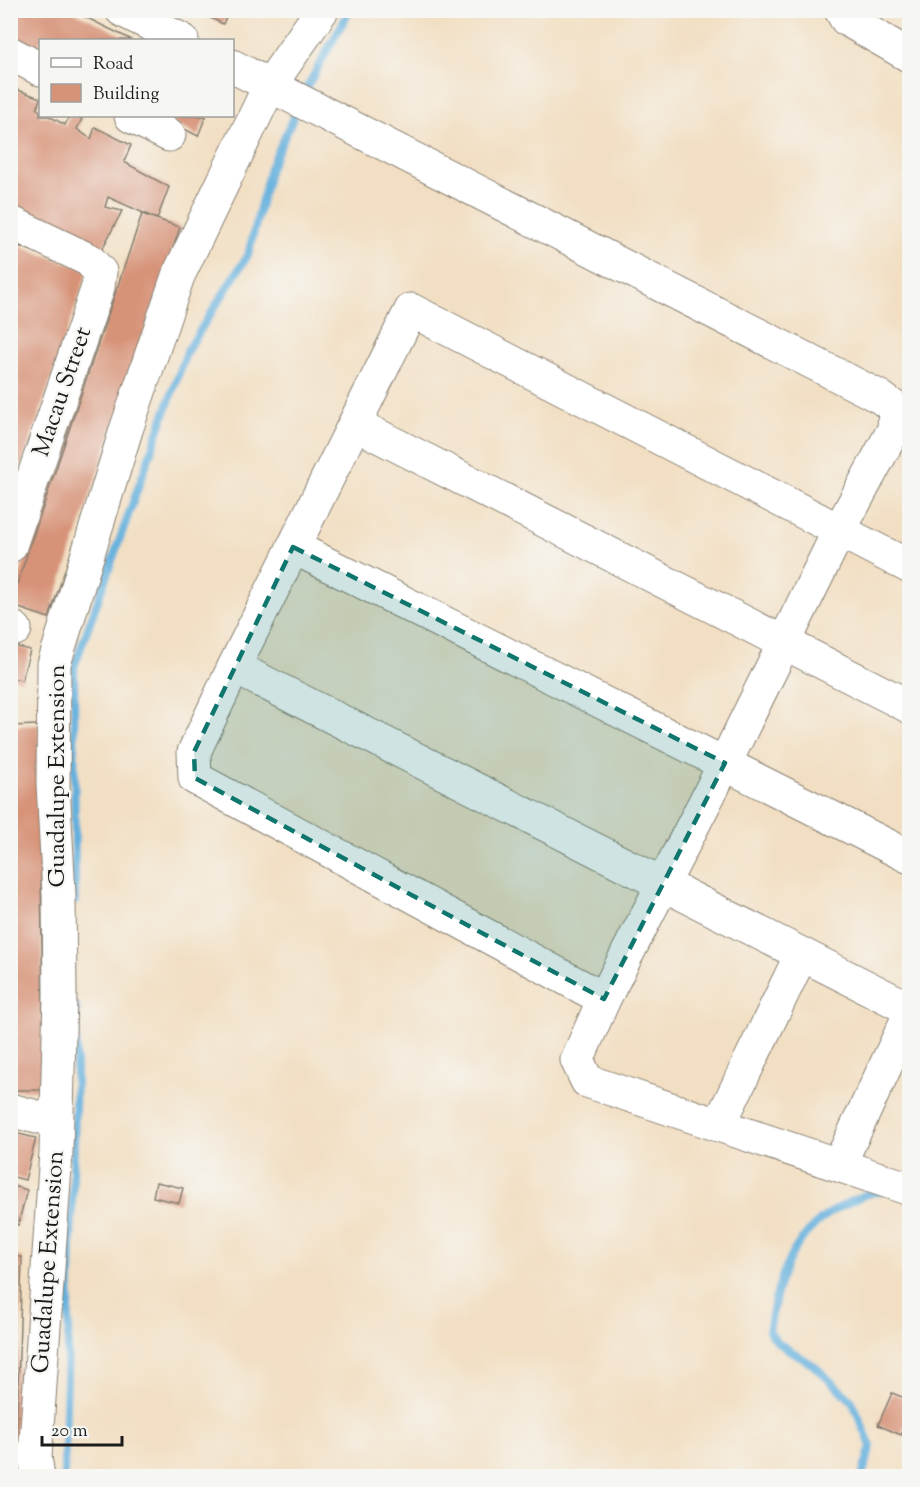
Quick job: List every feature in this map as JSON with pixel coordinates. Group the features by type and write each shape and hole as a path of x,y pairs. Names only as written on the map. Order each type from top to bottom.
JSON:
{"street":[{"path":"122,10 180,39"},
{"name":"Guadalupe Extension","path":"22,1471 35,1457 56,1152 60,995 59,895 53,784 54,664 126,430 178,276 270,85 322,10"},
{"path":"843,14 909,56"},
{"path":"10,53 39,68"},
{"path":"234,67 880,396 895,408 894,429 783,641 725,763 604,999 577,1060 587,1081 909,1189"},
{"path":"133,117 169,135"},
{"name":"Macau Street","path":"10,222 89,260 100,272 98,287 10,546"},
{"path":"604,999 195,778 194,752 411,310 909,567"},
{"path":"355,424 909,707"},
{"path":"293,547 909,857"},
{"path":"234,667 909,1009"},
{"path":"719,1125 801,955"},
{"path":"839,1165 909,1014"}],"highlighted area":[{"path":"293,547 725,763 604,999 195,778 194,752"}],"building":[{"path":"10,10 71,10 130,39 39,39 39,53 10,38"},
{"path":"194,10 229,10 223,24"},
{"path":"10,87 39,98 37,109 39,117 51,117 65,125 69,117 77,117 82,119 77,129 91,139 95,127 131,145 124,162 169,187 157,219 108,197 105,207 122,211 99,255 10,212"},
{"path":"161,117 206,117 198,136"},
{"path":"142,214 180,227 49,618 10,605"},
{"path":"18,246 88,270 10,500 10,269"},
{"path":"10,645 30,650 22,680 10,678"},
{"path":"39,725 44,1090 10,1090 10,726"},
{"path":"10,1132 36,1138 25,1180 10,1176"},
{"path":"156,1182 183,1188 179,1203 153,1197"},
{"path":"10,1185 27,1190 18,1225 10,1223"},
{"path":"10,1256 22,1257 16,1455 10,1455"},
{"path":"892,1393 910,1400 910,1415 901,1435 878,1425"}],"waterway":[{"path":"306,89 350,10"},
{"path":"75,901 74,667 187,351 248,255 270,168 297,110"},
{"path":"64,1476 76,1007"},
{"path":"862,1476 871,1446 852,1401 813,1365 778,1343 769,1331 783,1274 800,1241 812,1227 828,1215 863,1196 880,1192"}]}
